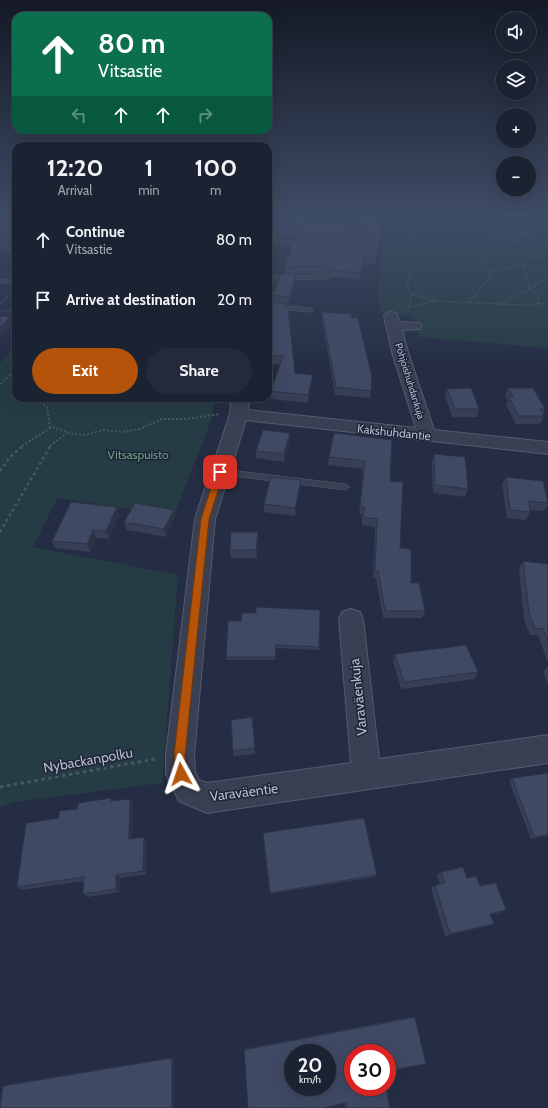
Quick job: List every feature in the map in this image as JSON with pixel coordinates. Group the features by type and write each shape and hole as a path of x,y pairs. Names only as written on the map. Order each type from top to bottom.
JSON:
{"street":[{"name":"Pohjoishuhdankuja","path":"415,326 392,321 427,435"},
{"name":"Kakshuhdantie","path":"233,408 427,435 548,448"},
{"name":"Varaväentie","path":"233,408 220,472 205,519 180,755 181,774 189,791 207,798 548,749"},
{"name":"Varaväenkuja","path":"351,619 366,774"}],"lane":[{"path":"275,271 283,271"},
{"path":"272,278 328,277"},
{"path":"0,281 12,282"},
{"path":"272,306 310,310"},
{"path":"220,472 345,487"}],"path":[{"path":"409,307 411,294 408,289 407,281 408,277 417,267"},
{"path":"469,302 490,277 488,267"},
{"path":"488,271 514,267"},
{"path":"524,267 530,289 537,294 539,304"},
{"path":"498,304 530,289 548,277"},
{"path":"411,294 435,301 498,304 548,303"},
{"path":"392,321 409,307 435,301"},
{"path":"0,311 12,311"},
{"path":"0,384 12,374"},
{"path":"38,402 47,407 50,428"},
{"path":"0,471 4,463 19,448 52,427 84,435 104,430 123,432 140,429 162,419 205,417 233,408"},
{"path":"0,532 51,445 68,432"},
{"name":"Nybackanpolku","path":"0,787 180,755"}],"green space":[{"path":"381,267 548,267 548,348 419,337 417,321 404,315 380,312 378,290"},
{"name":"Vitsaspuisto","path":"12,350 12,402 214,402 211,421 174,515 57,498 33,547 178,575 162,783 15,802 0,807 0,363"}],"building":[{"path":"329,267 361,267 360,273 333,270"},
{"path":"281,274 296,274 289,297 272,295"},
{"path":"272,302 286,304 285,309 288,309 295,373 313,375 308,395 272,391 283,356 272,356"},
{"path":"322,312 352,314 351,317 358,318 372,377 371,391 336,387"},
{"path":"0,316 10,317 0,327"},
{"path":"471,388 479,409 455,409 447,389"},
{"path":"508,388 533,388 545,409 540,409 544,416 519,416 509,397 513,397"},
{"path":"263,430 290,433 284,454 256,451"},
{"path":"334,433 392,440 390,481 403,482 400,548 411,549 411,583 419,583 425,611 385,611 378,571 375,571 377,519 363,517 364,507 360,506 365,461 329,457"},
{"path":"434,454 465,457 468,489 435,485"},
{"path":"271,477 301,480 295,508 264,504"},
{"path":"506,477 543,481 548,503 529,501 530,512 510,510"},
{"path":"71,502 117,507 106,531 93,530 87,544 52,541"},
{"path":"135,503 174,510 164,529 124,522"},
{"path":"231,532 258,532 256,550 230,550"},
{"path":"523,561 548,564 548,642 543,628 535,629 529,612"},
{"path":"256,607 320,610 319,647 276,645 275,657 226,657 228,621 241,621 242,613 256,613"},
{"path":"466,645 478,672 404,682 395,654"},
{"path":"252,717 255,748 233,751 231,720"},
{"path":"548,773 548,835 534,837 512,778"},
{"path":"111,798 111,801 130,799 129,839 144,837 143,871 116,875 116,889 83,894 84,877 17,887 26,823 59,818 59,811 77,809 78,803"},
{"path":"364,818 377,875 270,893 263,833"},
{"path":"463,867 467,878 476,876 480,886 496,883 506,910 490,914 494,924 450,934 435,885 445,883 441,872"},
{"path":"415,1017 426,1064 396,1069 396,1044 344,1044 344,1096 388,1096 390,1108 347,1108 346,1103 323,1108 248,1108 244,1050"},
{"path":"172,1058 172,1108 0,1108 3,1086"}],"route":[{"path":"181,774 180,755 205,519 220,472"}]}
